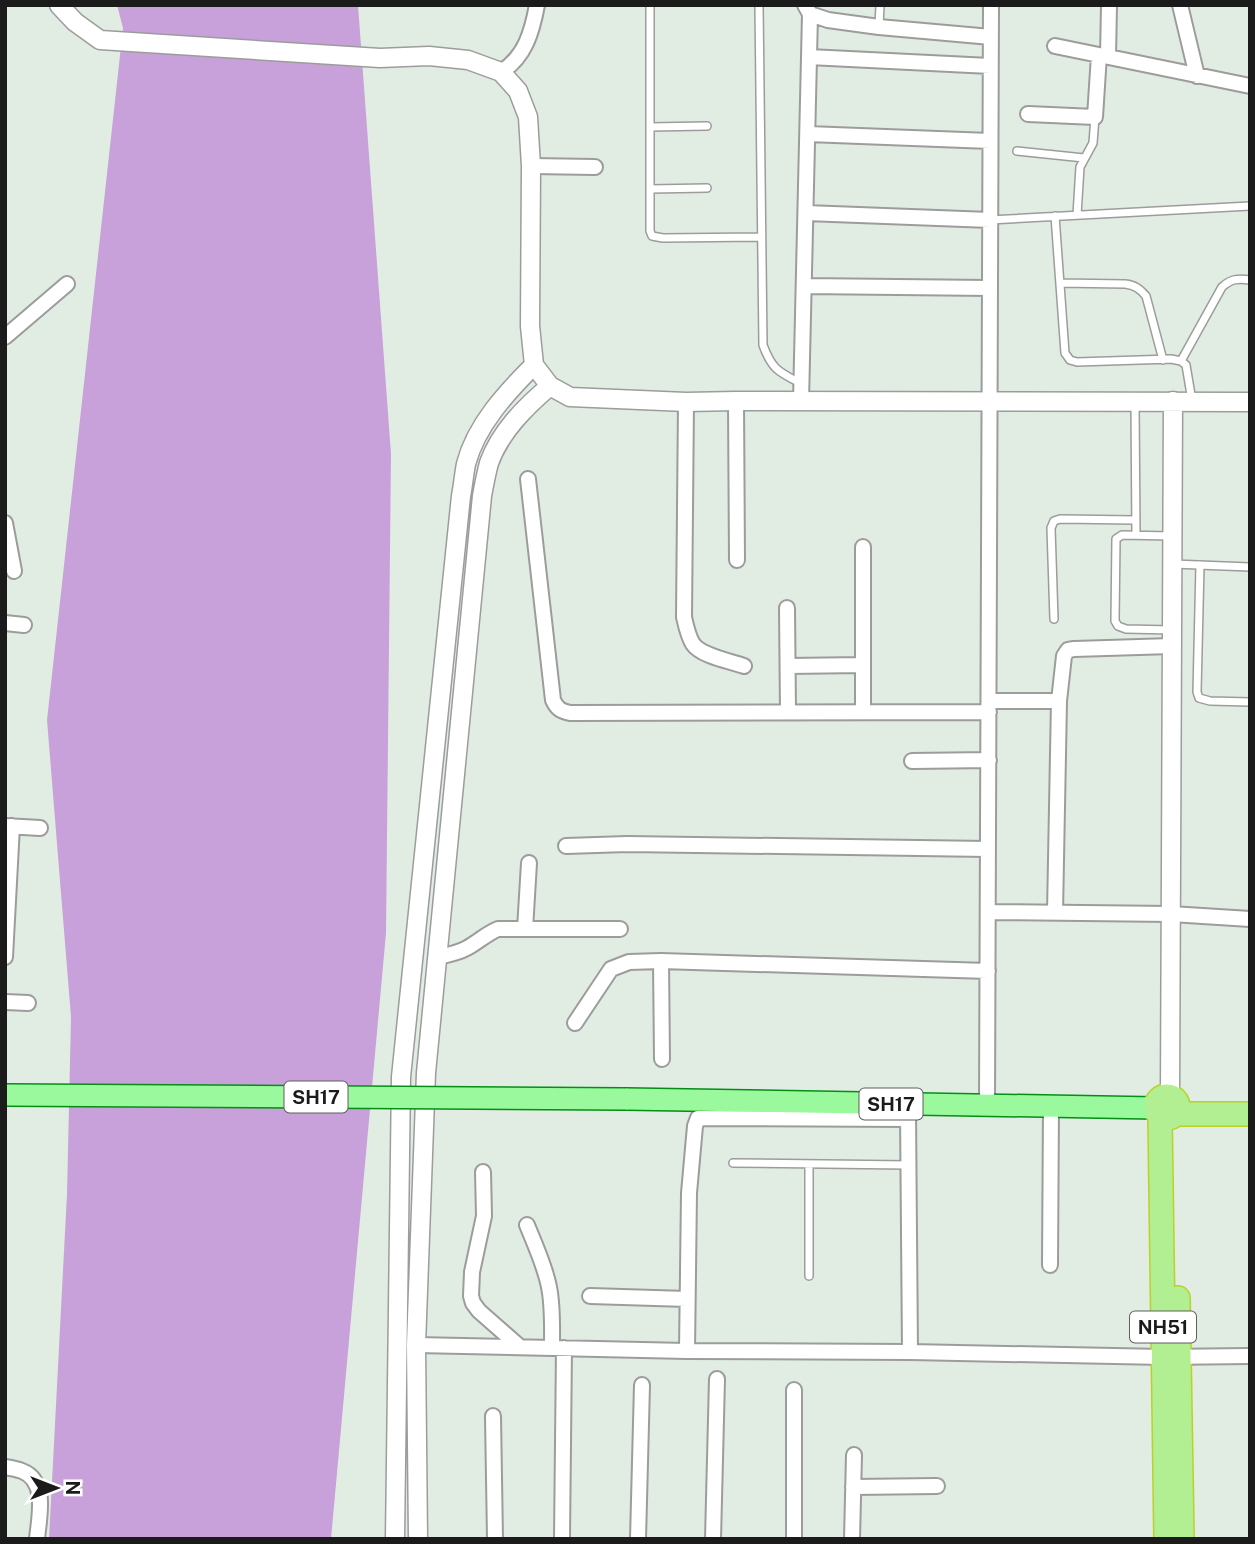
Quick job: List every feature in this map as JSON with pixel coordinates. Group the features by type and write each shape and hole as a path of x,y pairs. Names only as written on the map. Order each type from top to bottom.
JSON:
{"highway":[{"path":"1169,1109 1250,1098"},
{"path":"1169,1109 1250,1114"},
{"name":"NH51","path":"1169,1109 1172,1356 1182,1539"},
{"name":"NH51","path":"1166,1539 1172,1356"}],"main road":[{"name":"SH17","path":"5,1095 626,1099 908,1112 987,1105 1169,1109"}],"street":[{"path":"59,5 75,22 100,40 380,58 429,56 468,60 501,72 518,90 528,117 531,166 530,326 534,365 550,386 570,397 686,402 736,401 801,393 990,401 1250,402"},
{"path":"501,72 512,66 521,55 529,38 537,5"},
{"path":"987,1105 991,5"},
{"path":"1028,114 1095,117 1109,5"},
{"path":"1180,5 1197,76"},
{"path":"801,393 808,134 808,10 828,20 991,37"},
{"path":"1055,46 1250,86"},
{"path":"809,57 990,66"},
{"path":"808,134 990,141"},
{"path":"531,166 595,167"},
{"path":"806,213 990,220"},
{"path":"5,337 67,284"},
{"path":"804,286 990,288"},
{"path":"395,1539 401,1077 461,496 466,463 476,439 511,389 534,365"},
{"path":"418,1539 416,1345 426,1073 482,496 488,466 496,445 529,404 550,386"},
{"path":"736,401 737,560"},
{"path":"1169,1109 1173,401"},
{"path":"686,402 684,617 694,646 703,652 744,666"},
{"path":"528,480 554,700 561,711 863,712 1059,701"},
{"path":"5,523 14,571"},
{"path":"863,547 863,712"},
{"path":"787,608 788,712"},
{"path":"5,623 24,625"},
{"path":"1055,913 1059,701 1064,656 1068,650 1172,638"},
{"path":"788,666 863,665"},
{"path":"912,761 989,760"},
{"path":"5,957 9,826 40,828"},
{"path":"566,846 627,844 988,849"},
{"path":"525,929 529,863"},
{"path":"988,912 1171,914 1250,919"},
{"path":"438,957 467,948 487,933 498,929 620,929"},
{"path":"661,961 662,1059"},
{"path":"575,1023 611,969 629,962 988,971"},
{"path":"5,1002 28,1003"},
{"path":"1050,1265 1051,1106"},
{"path":"687,1351 689,1193 698,1118 908,1112 910,1352"},
{"path":"483,1172 484,1216 472,1272 471,1296 479,1311 520,1347"},
{"path":"527,1225 550,1289 558,1348 562,1539"},
{"path":"590,1296 687,1299"},
{"path":"416,1345 687,1351 1250,1356"},
{"path":"713,1539 717,1379"},
{"path":"638,1539 642,1385"},
{"path":"794,1390 794,1539"},
{"path":"494,1416 495,1539"},
{"path":"852,1539 854,1455"},
{"path":"5,1467 23,1471 38,1484 40,1494 37,1539"},
{"path":"853,1487 937,1486"}],"lane":[{"path":"650,5 652,236 761,237"},
{"path":"759,5 763,345 775,369 801,393"},
{"path":"878,27 880,5"},
{"path":"1077,215 1080,167 1093,143 1095,117"},
{"path":"650,127 707,126"},
{"path":"1017,151 1084,158"},
{"path":"650,190 707,188"},
{"path":"990,220 1250,206"},
{"path":"1055,216 1065,353 1070,360 1181,361 1186,365 1193,402"},
{"path":"1181,361 1222,287 1229,280 1250,280"},
{"path":"1060,283 1125,284 1140,289 1146,296 1163,360"},
{"path":"1135,402 1136,535"},
{"path":"1054,619 1054,521 1136,520"},
{"path":"1172,536 1122,535 1116,539 1115,621 1118,626 1126,629 1172,638"},
{"path":"1172,564 1250,567"},
{"path":"1200,565 1199,698 1210,701 1250,702"},
{"path":"733,1163 909,1165"},
{"path":"809,1164 809,1276"}],"shaded area":[{"path":"117,5 358,5 391,454 386,933 331,1539 49,1539 67,1194 71,1017 47,720 123,28"}]}
